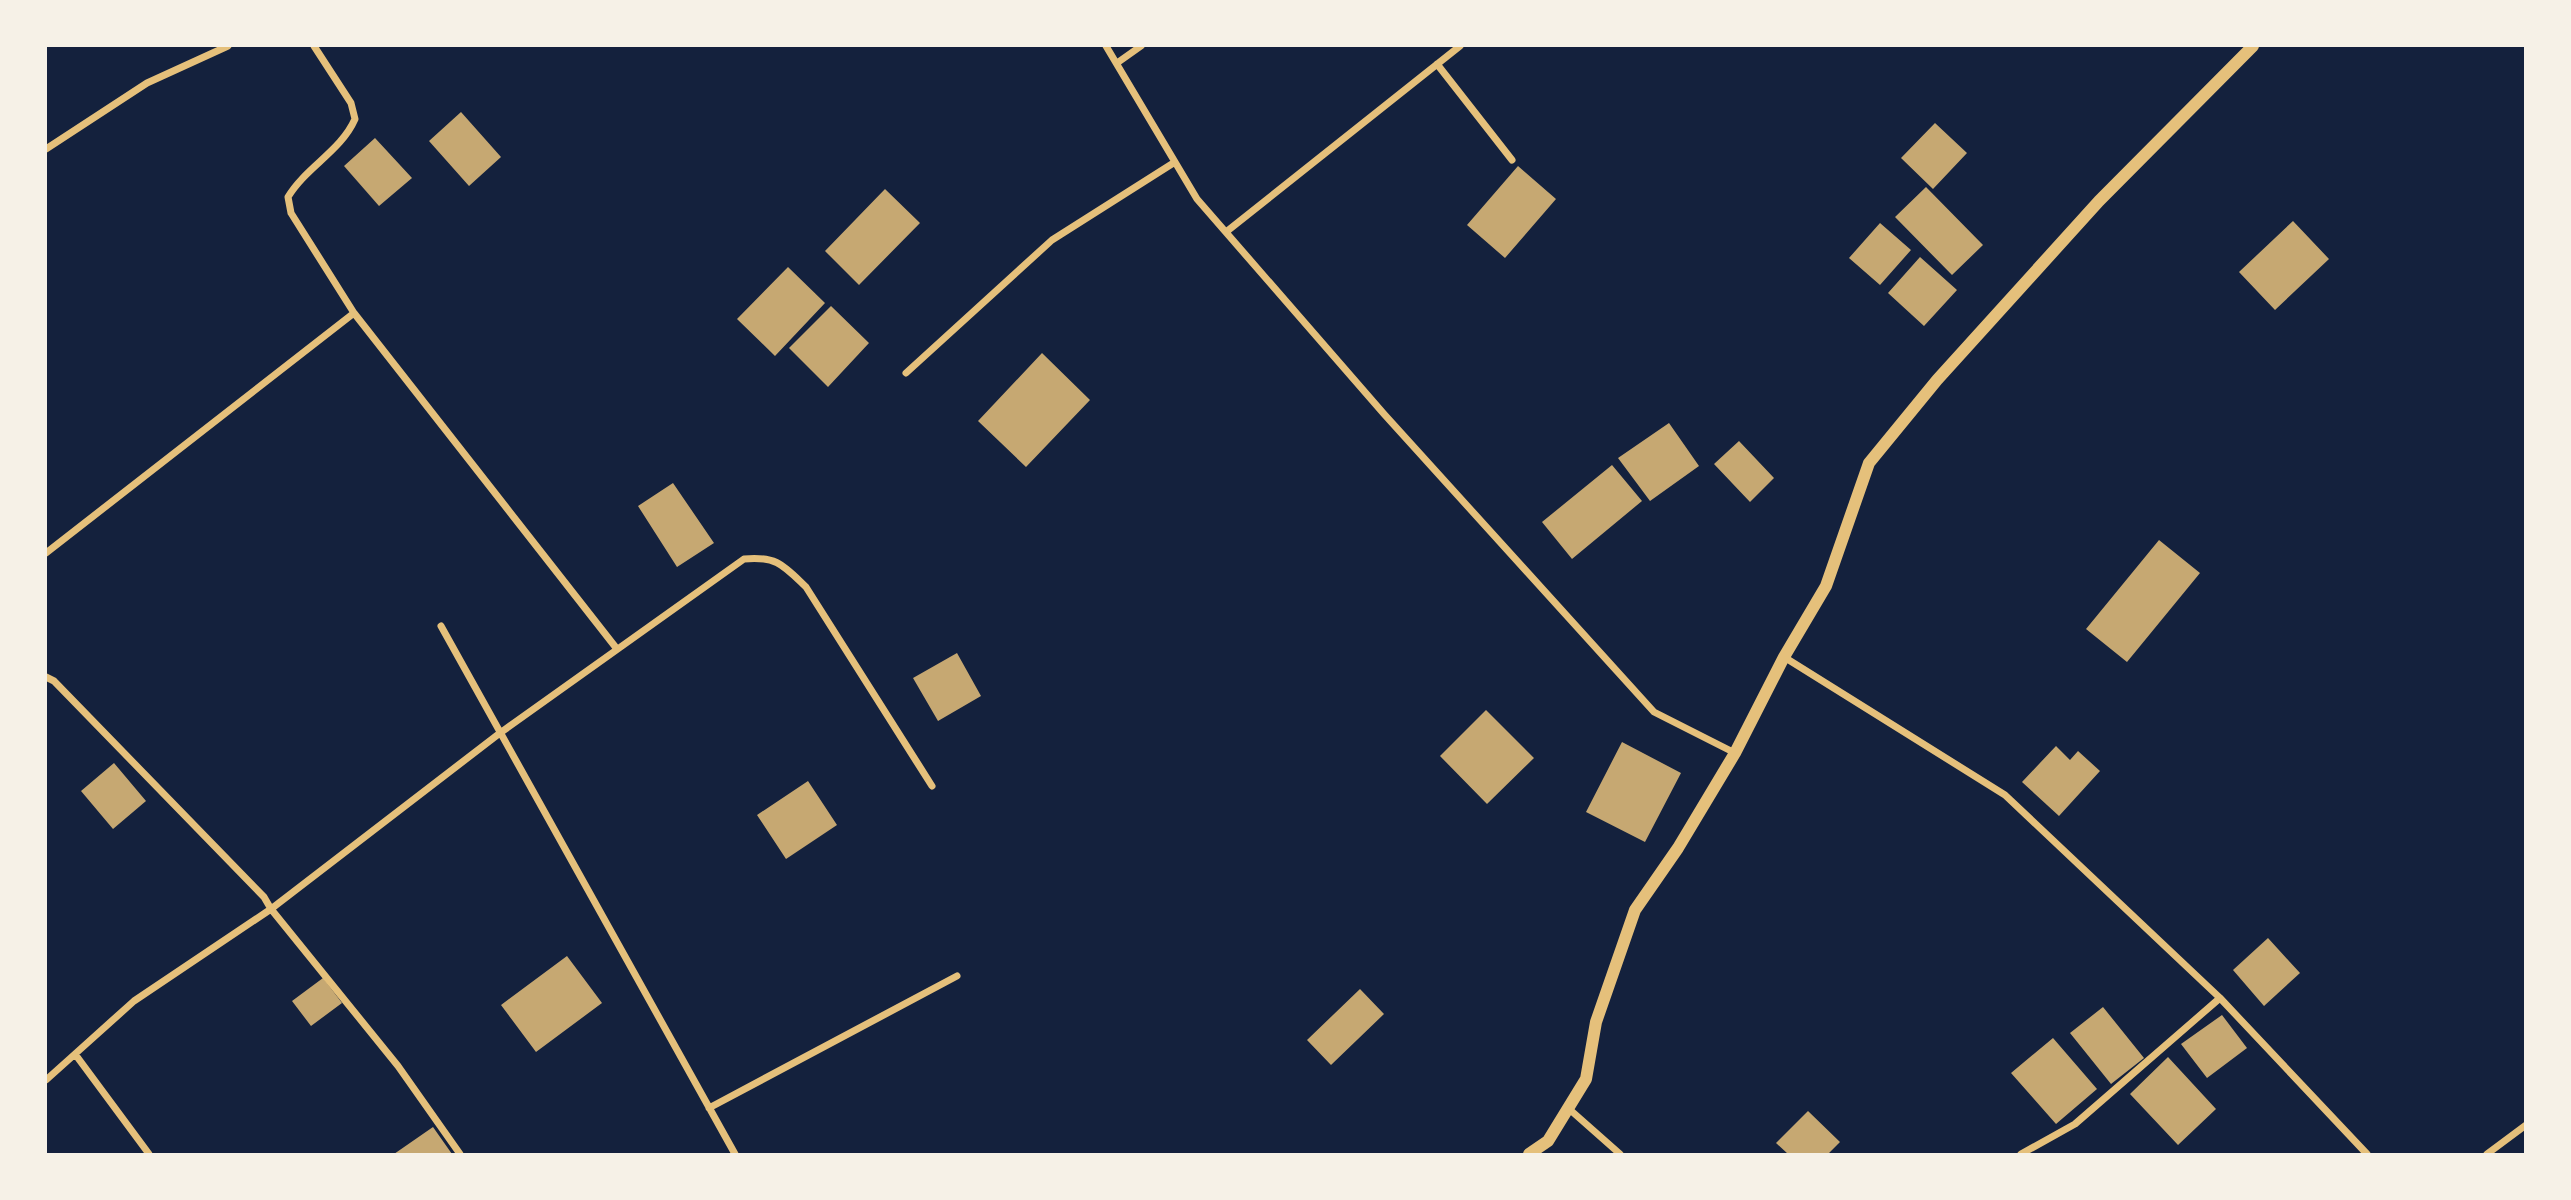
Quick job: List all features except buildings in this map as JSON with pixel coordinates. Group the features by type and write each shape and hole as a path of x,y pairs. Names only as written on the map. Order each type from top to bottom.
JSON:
{"street":[{"path":"46,149 148,83 228,46"},
{"path":"314,46 351,103 355,119 349,134 296,185 288,197 291,213 354,313 617,649"},
{"path":"1106,46 1197,199 1384,414 1654,712 1735,753"},
{"path":"1117,63 1141,46"},
{"path":"1226,232 1460,46"},
{"path":"1529,1154 1548,1142 1586,1079 1595,1022 1635,910 1678,848 1735,753 1784,657 1826,586 1869,463 1937,380 2099,201 2253,46"},
{"path":"1437,64 1512,160"},
{"path":"906,373 1052,240 1175,162"},
{"path":"46,553 354,313"},
{"path":"46,1080 134,1001 271,909 500,733 744,559 766,557 784,567 806,587 932,786"},
{"path":"441,626 735,1154"},
{"path":"1784,657 2005,794 2220,998 2367,1154"},
{"path":"46,677 54,681 264,897 398,1066 460,1154"},
{"path":"709,1108 957,976"},
{"path":"2021,1154 2075,1124 2220,998"},
{"path":"75,1054 149,1154"},
{"path":"1568,1108 1620,1154"},
{"path":"2487,1154 2525,1125"}]}
